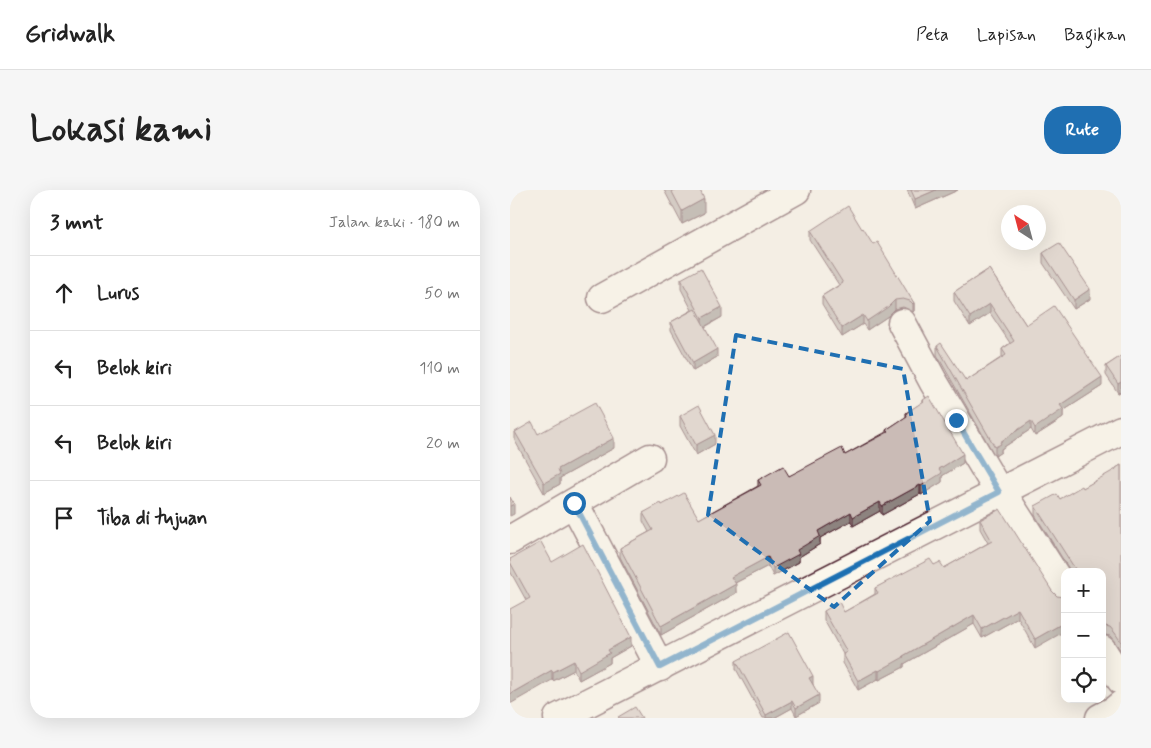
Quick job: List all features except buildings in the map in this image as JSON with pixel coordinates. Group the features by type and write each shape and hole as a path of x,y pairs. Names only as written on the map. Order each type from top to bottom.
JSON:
{"street":[{"path":"602,298 796,190"},
{"path":"902,323 933,381 1000,492 1061,585"},
{"path":"558,718 1121,430"},
{"path":"510,540 650,458"},
{"path":"574,503 660,667"},
{"path":"1106,656 1121,680"},
{"path":"1100,718 1121,705"}],"highlighted area":[{"path":"736,335 903,369 930,521 834,607 708,515"}],"route":[{"path":"574,503 660,667 999,492 956,420"}]}
